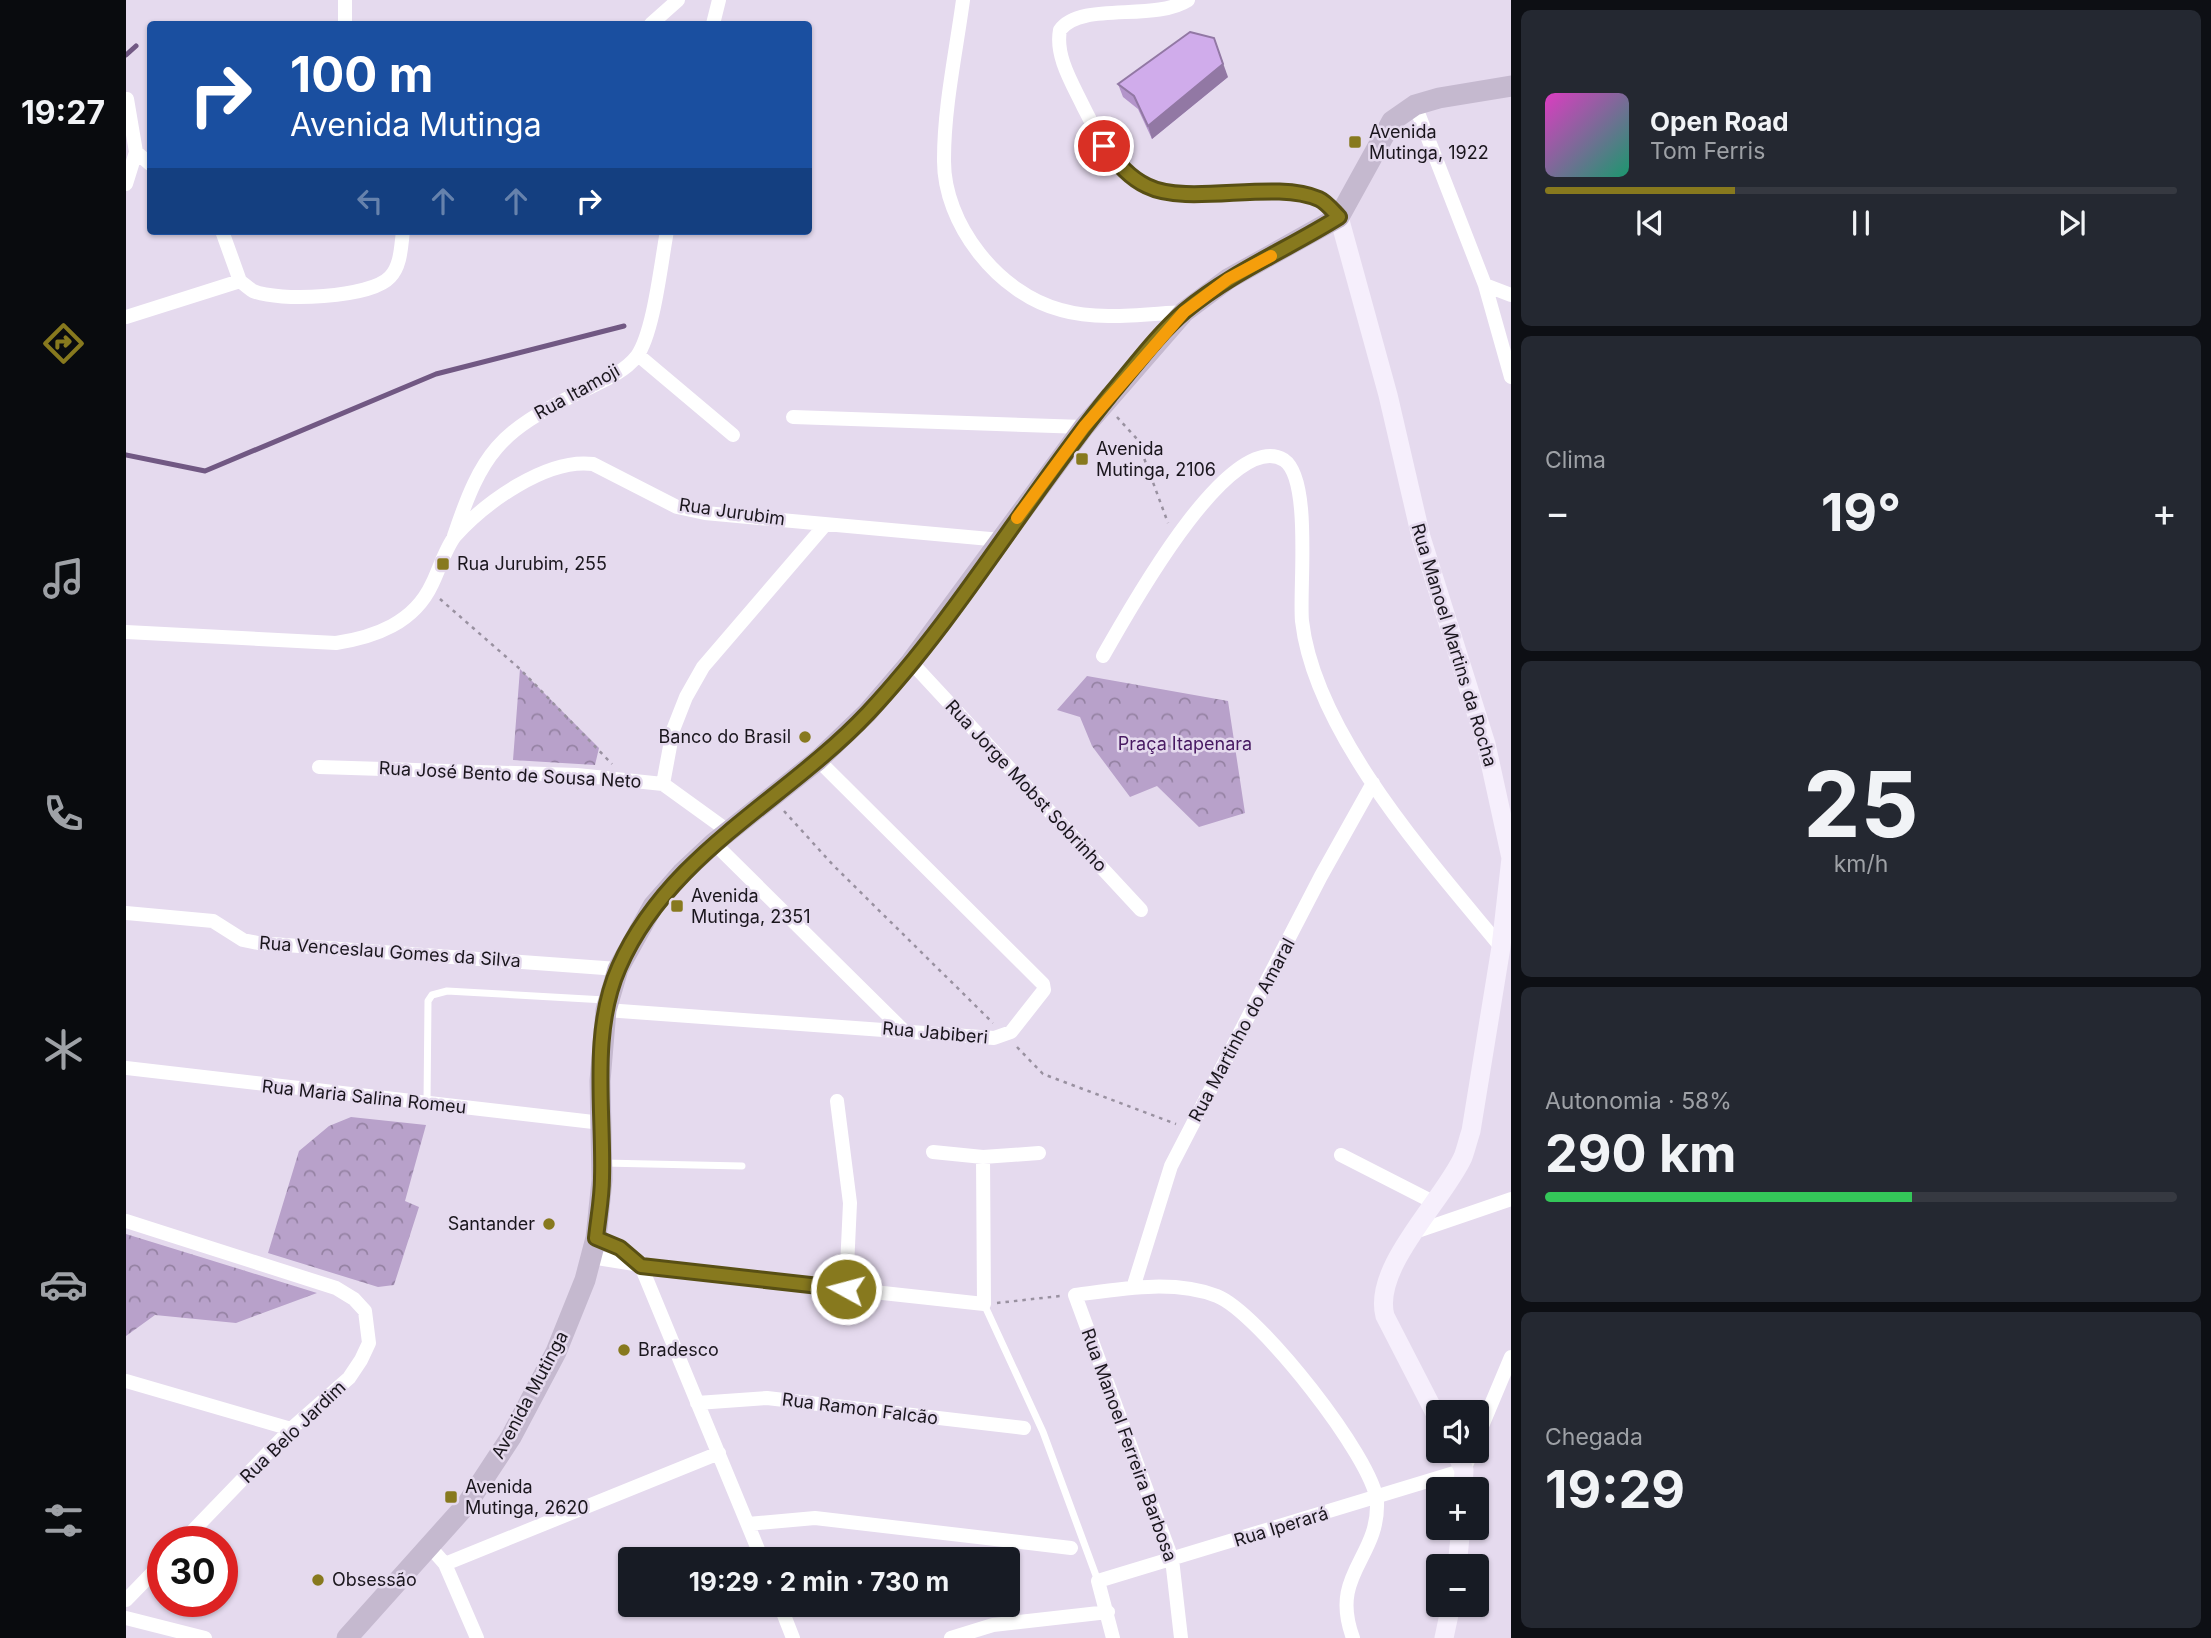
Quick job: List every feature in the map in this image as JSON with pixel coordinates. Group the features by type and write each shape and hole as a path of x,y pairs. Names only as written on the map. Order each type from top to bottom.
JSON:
{"main road":[{"path":"1339,217 1381,136 1392,121 1415,105 1511,86"},
{"name":"Avenida Mutinga","path":"347,1638 438,1556 467,1504 511,1437 556,1352 594,1248 602,1163 600,1082 608,1005 618,968 653,906 682,873 721,837 818,760 867,713 911,662 1084,427 1184,312 1228,279 1339,217"},
{"name":"Rua Manoel Martins da Rocha","path":"1339,217 1378,356 1421,537 1486,744 1511,858 1501,947 1471,1131 1463,1157 1390,1274 1382,1306 1429,1400"},
{"path":"1444,1638 1448,1617"}],"street":[{"path":"345,0 345,21"},
{"path":"654,21 678,0"},
{"path":"714,21 719,0"},
{"path":"963,0 944,160 946,189 957,219 979,253 1006,280 1031,299 1062,311 1110,315 1184,312"},
{"path":"1188,0 1161,11 1089,15 1072,19 1060,30 1060,49 1071,81 1104,146 1124,171 1150,188 1186,193 1295,193 1321,200 1339,217"},
{"path":"126,184 136,152 127,99"},
{"path":"1415,105 1485,285 1511,377"},
{"path":"136,152 147,161"},
{"path":"223,235 240,281 253,290 273,295 308,297 337,294 385,282 395,270 402,235"},
{"name":"Rua Itamoji","path":"454,538 467,496 484,465 509,433 536,414 607,379 638,355 649,325 666,235"},
{"path":"126,317 240,281"},
{"path":"1485,285 1511,295"},
{"path":"638,355 733,435"},
{"path":"793,417 1084,427"},
{"path":"1103,656 1174,540 1218,486 1241,468 1269,456 1283,460 1289,465 1296,484 1303,523 1302,620 1310,652 1328,700 1373,783 1434,865 1501,947"},
{"name":"Rua Jurubim","path":"126,632 336,643 387,630 402,619 429,590 454,538 504,494 540,474 580,463 593,464 677,507 825,525 1001,540"},
{"path":"663,783 673,730 686,697 703,667 825,525"},
{"name":"Rua Jorge Mobst Sobrinho","path":"911,662 1141,910"},
{"name":"Rua Jabiberi","path":"608,1005 995,1038 1006,1036 1044,990 1041,982 818,760"},
{"name":"Rua José Bento de Sousa Neto","path":"319,767 577,775 663,783 721,837 902,1029"},
{"name":"Rua Martinho do Amaral","path":"1133,1288 1171,1166 1373,783"},
{"name":"Rua Venceslau Gomes da Silva","path":"126,913 213,921 243,940 258,943 618,968"},
{"name":"Rua Maria Salina Romeu","path":"126,1068 602,1123"},
{"path":"837,1101 850,1203 846,1289"},
{"path":"933,1152 983,1157 1038,1153"},
{"path":"1341,1155 1434,1203"},
{"path":"641,1266 984,1304 983,1157"},
{"path":"1415,1231 1511,1199"},
{"name":"Rua Belo Jardim","path":"126,1221 336,1288 354,1298 365,1311 369,1343 349,1378 291,1429 197,1526"},
{"path":"594,1248 620,1248 641,1266 757,1547"},
{"path":"1075,1295 1133,1288 1196,1290 1236,1305 1311,1388 1345,1437 1377,1498 1373,1532 1346,1593 1346,1620 1353,1638"},
{"name":"Rua Manoel Ferreira Barbosa","path":"1075,1295 1172,1559 1181,1638"},
{"path":"1489,1409 1511,1357"},
{"path":"127,1383 291,1429"},
{"name":"Rua Ramon Falcão","path":"696,1403 767,1398 1024,1429"},
{"path":"477,1638 438,1556 719,1453"},
{"name":"Rua Iperará","path":"1098,1581 1377,1498 1426,1487"},
{"path":"748,1524 815,1518 1071,1548"},
{"path":"126,1600 147,1578"},
{"path":"1098,1581 1108,1612 1112,1638"},
{"path":"951,1638 993,1625 1108,1612"},
{"path":"784,1617 793,1638"},
{"path":"126,1618 205,1638"}],"lane":[{"path":"427,1104 428,1001 432,995 447,991 608,1005"},
{"path":"602,1163 742,1167"},
{"path":"984,1304 1043,1432 1098,1581"}],"path":[{"path":"1104,403 1137,439 1174,540"},
{"path":"429,590 520,669 599,748 625,780"},
{"path":"793,821 1043,1074 1190,1129"},
{"path":"984,1304 1075,1295"}],"green space":[{"path":"520,669 599,748 595,765 513,760"},
{"name":"Praça Itapenara","path":"1087,676 1228,701 1245,813 1199,827 1157,786 1130,797 1092,746 1080,717 1057,710"},
{"path":"351,1117 426,1125 405,1201 419,1207 394,1285 378,1287 268,1253 299,1151 329,1126"},
{"path":"126,1234 317,1293 236,1323 155,1315 126,1336"}],"building":[{"path":"1190,32 1214,38 1223,64 1148,126 1134,96 1118,84"}],"waterway":[{"path":"126,55 136,46"},
{"path":"126,455 205,471 436,374 624,326"}],"slow traffic":[{"path":"1017,518 1084,427 1184,312 1228,279 1271,256"}],"place":[{"name":"Avenida Mutinga, 1922","path":"1355,142"},
{"name":"Avenida Mutinga, 2106","path":"1082,459"},
{"name":"Rua Jurubim, 255","path":"443,564"},
{"name":"Banco do Brasil","path":"805,737"},
{"name":"Avenida Mutinga, 2351","path":"677,906"},
{"name":"Santander","path":"549,1224"},
{"name":"Bradesco","path":"624,1350"},
{"name":"Avenida Mutinga, 2620","path":"451,1497"},
{"name":"Obsessão","path":"318,1580"}],"route":[{"path":"846,1289 641,1266 620,1248 596,1238 602,1180 600,1082 606,1010 618,968 653,906 682,873 714,843 818,760 867,713 911,662 1058,460 1146,353 1184,312 1228,279 1339,217 1321,200 1295,193 1186,193 1150,188 1124,171 1104,146"}]}
